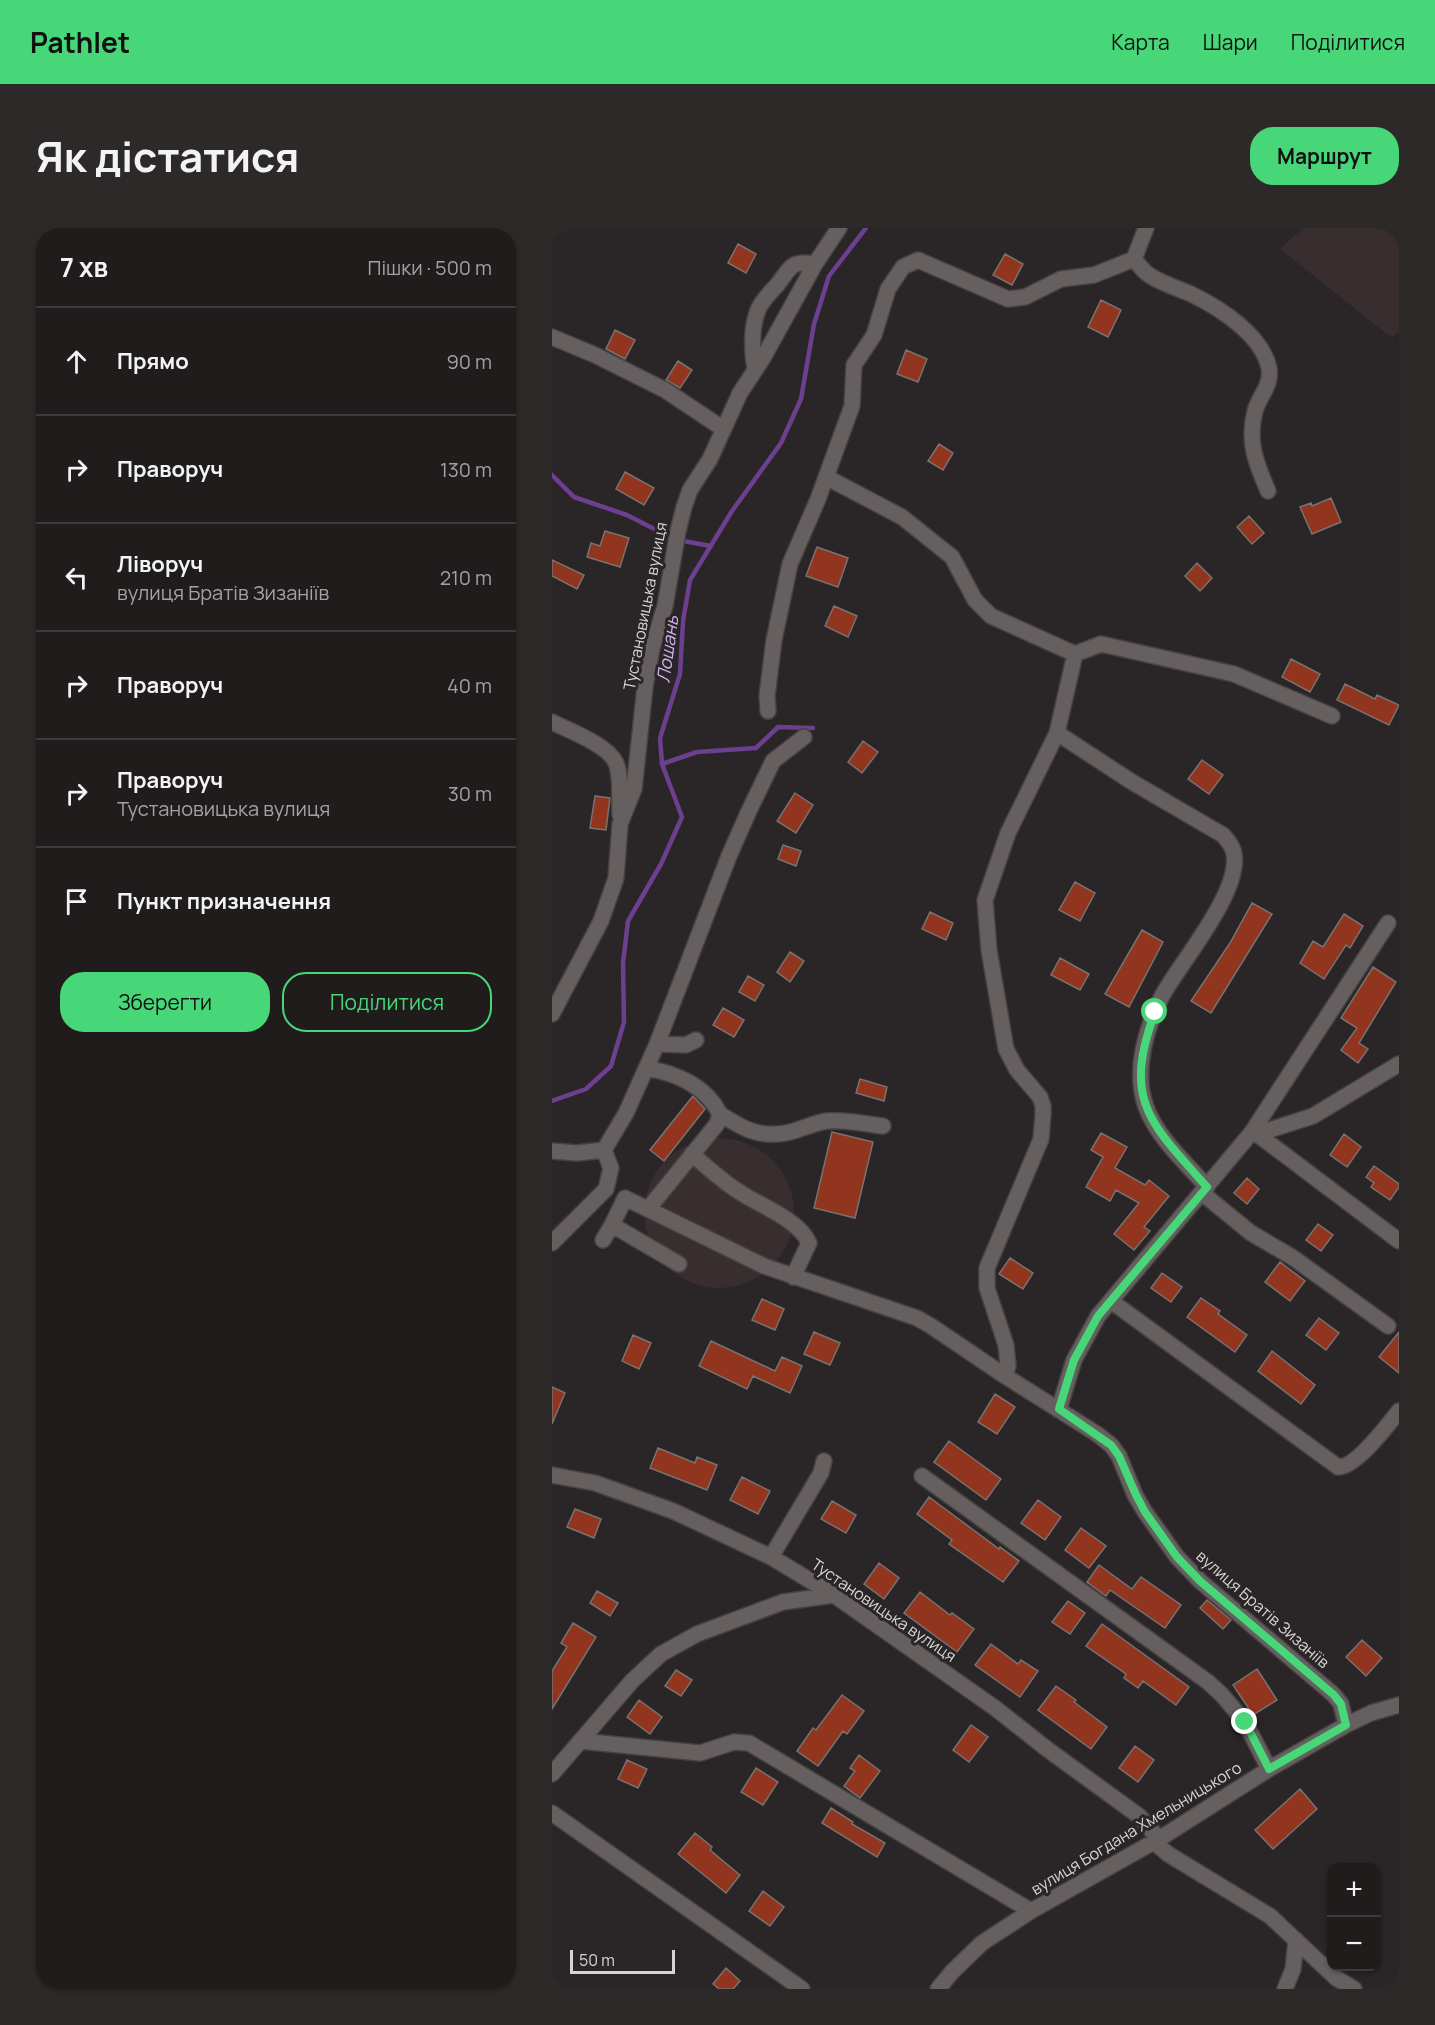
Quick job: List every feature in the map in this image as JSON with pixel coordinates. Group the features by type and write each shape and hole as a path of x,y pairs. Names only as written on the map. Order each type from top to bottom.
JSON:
{"street":[{"name":"Тустановицька вулиця","path":"552,1014 602,921 616,878 620,824 634,789 645,687 652,648 665,606 678,531 690,490 710,459 722,428 740,393 814,264 839,228"},
{"path":"768,711 766,696 790,564 852,406 854,365 874,335 888,289 903,267 918,260 1008,299 1025,297 1061,279 1094,275 1134,259 1146,228"},
{"path":"1134,259 1147,274 1167,286 1189,293 1219,309 1263,352 1269,369 1269,384 1255,410 1251,439 1256,462 1268,491"},
{"path":"755,370 752,355 758,310 792,266 800,262 814,264"},
{"path":"552,337 595,355 665,390 722,428"},
{"path":"826,477 902,517 952,557 975,600 991,616 1075,654 1101,644 1234,674 1332,716"},
{"path":"1005,1376 1008,1366 1006,1345 987,1288 987,1268 1041,1139 1043,1106 1040,1097 1017,1070 1006,1049 988,950 985,900 1008,832 1057,733 1075,654"},
{"path":"552,722 611,754 619,777 620,824"},
{"path":"1057,733 1132,782 1223,835 1232,845 1235,856 1233,873 1224,896 1161,998 1143,1048 1142,1092 1151,1119 1204,1190 1251,1233 1292,1257 1388,1326"},
{"path":"604,1150 626,1113 657,1044 724,867 773,761 804,737"},
{"path":"1059,1409 1074,1360 1098,1316 1254,1133 1388,923"},
{"path":"657,1044 686,1045 696,1040"},
{"path":"1254,1133 1313,1116 1399,1064"},
{"path":"646,1068 667,1072 698,1088 714,1101 720,1114 747,1131 768,1134 785,1133 839,1120 883,1126"},
{"path":"648,1209 717,1124 720,1114"},
{"path":"1254,1133 1399,1240"},
{"path":"552,1152 577,1153 604,1150"},
{"path":"552,1243 606,1189 611,1168 604,1150"},
{"path":"692,1154 740,1192 805,1234 808,1243 801,1279"},
{"name":"вулиця Братів Зизаніїв","path":"612,1225 625,1198 764,1266 917,1318 1059,1409 1111,1445 1119,1456 1145,1512 1177,1557 1200,1581 1334,1695 1341,1704 1346,1725"},
{"path":"603,1240 612,1225 679,1264"},
{"path":"1111,1301 1338,1467 1348,1465 1378,1436 1399,1411"},
{"path":"771,1557 821,1473 824,1461"},
{"name":"Тустановицька вулиця","path":"552,1475 595,1484 673,1511 771,1557 834,1595 995,1708 1047,1749 1109,1792 1140,1816 1156,1841 1168,1854 1270,1916 1336,1978 1354,1989"},
{"path":"922,1476 1208,1682 1245,1722 1269,1769"},
{"path":"552,1774 632,1681 661,1654 697,1634 783,1602 834,1595"},
{"name":"вулиця Богдана Хмельницького","path":"938,1989 982,1943 1031,1911 1156,1841 1269,1769 1346,1725 1371,1713 1399,1704"},
{"path":"580,1741 700,1752 734,1742 749,1743 1031,1911"},
{"path":"552,1813 802,1989"},
{"path":"1285,1989 1293,1969 1296,1940"}],"shaded area":[{"path":"1303,228 1399,228 1399,332 1392,338 1280,249"},
{"path":"719,1138 734,1139 748,1144 772,1160 788,1184 793,1198 793,1228 788,1242 772,1266 748,1282 734,1287 719,1288 704,1287 690,1282 666,1266 650,1242 645,1228 644,1213 645,1198 650,1184 666,1160 690,1144 704,1139"}],"building":[{"path":"738,244 756,254 746,273 728,263"},
{"path":"1005,254 1023,264 1012,285 993,275"},
{"path":"1101,300 1121,310 1108,337 1088,327"},
{"path":"615,330 635,340 625,359 606,349"},
{"path":"906,350 927,359 918,382 897,374"},
{"path":"678,361 692,370 680,388 666,380"},
{"path":"939,444 953,453 943,470 928,461"},
{"path":"625,472 654,488 644,505 616,489"},
{"path":"1331,498 1341,522 1312,534 1300,507 1311,503 1312,506"},
{"path":"1249,516 1264,533 1252,544 1237,527"},
{"path":"605,531 629,538 620,567 587,557 591,543 600,546"},
{"path":"817,547 848,558 838,587 806,576"},
{"path":"552,560 584,575 577,589 552,576"},
{"path":"1197,563 1212,578 1200,591 1185,576"},
{"path":"834,606 857,616 848,637 825,626"},
{"path":"1291,659 1320,674 1310,692 1282,677"},
{"path":"1345,684 1375,699 1377,695 1399,705 1389,725 1337,700"},
{"path":"863,741 878,752 862,773 848,762"},
{"path":"1202,760 1223,775 1209,794 1188,779"},
{"path":"795,793 813,805 796,833 777,821"},
{"path":"595,796 610,798 606,830 590,828"},
{"path":"783,845 801,851 796,866 778,859"},
{"path":"1075,882 1095,893 1080,921 1059,910"},
{"path":"1252,903 1272,914 1211,1013 1191,1001 1230,943"},
{"path":"930,912 953,923 946,940 922,929"},
{"path":"1344,914 1363,926 1350,948 1346,945 1324,979 1300,963 1313,941 1323,947"},
{"path":"1142,930 1163,942 1129,1007 1105,994"},
{"path":"790,952 804,961 790,982 777,972"},
{"path":"1060,958 1089,974 1080,990 1051,975"},
{"path":"1373,967 1396,982 1359,1043 1368,1049 1358,1063 1341,1050 1357,1028 1341,1018"},
{"path":"748,976 764,985 755,1001 739,992"},
{"path":"723,1008 744,1020 734,1037 713,1025"},
{"path":"860,1079 887,1087 884,1101 856,1093"},
{"path":"693,1096 705,1109 664,1161 650,1150"},
{"path":"832,1132 873,1142 855,1218 814,1208"},
{"path":"1101,1133 1127,1147 1115,1168 1145,1185 1149,1180 1169,1196 1144,1227 1150,1231 1134,1250 1114,1234 1139,1203 1116,1190 1110,1201 1086,1187 1103,1157 1091,1150"},
{"path":"1344,1134 1361,1147 1347,1167 1330,1155"},
{"path":"1374,1166 1399,1184 1390,1200 1371,1187 1374,1183 1366,1177"},
{"path":"1247,1178 1259,1189 1247,1204 1234,1193"},
{"path":"1318,1224 1333,1235 1321,1251 1306,1240"},
{"path":"1010,1258 1033,1273 1023,1289 999,1274"},
{"path":"1280,1262 1305,1281 1290,1301 1265,1282"},
{"path":"1162,1273 1182,1287 1171,1302 1151,1288"},
{"path":"1201,1298 1220,1311 1218,1314 1247,1335 1235,1352 1187,1317"},
{"path":"762,1299 784,1309 775,1330 752,1320"},
{"path":"1319,1318 1339,1333 1326,1350 1306,1335"},
{"path":"814,1332 840,1343 830,1365 804,1354"},
{"path":"1399,1332 1399,1373 1379,1357"},
{"path":"633,1335 651,1343 639,1369 622,1361"},
{"path":"711,1341 775,1371 782,1357 802,1366 790,1393 753,1376 747,1389 699,1366"},
{"path":"1272,1351 1315,1385 1301,1404 1258,1371"},
{"path":"552,1387 565,1393 552,1424"},
{"path":"995,1394 1015,1407 997,1434 978,1422"},
{"path":"949,1441 1001,1479 986,1500 934,1462"},
{"path":"658,1448 695,1463 697,1457 717,1465 707,1490 650,1468"},
{"path":"742,1477 770,1491 758,1514 730,1500"},
{"path":"929,1497 999,1549 1000,1547 1019,1561 1003,1582 949,1544 952,1540 917,1514"},
{"path":"1038,1500 1061,1517 1045,1540 1021,1523"},
{"path":"832,1501 856,1515 846,1533 821,1519"},
{"path":"575,1509 601,1519 594,1538 567,1527"},
{"path":"1081,1528 1106,1546 1089,1568 1065,1550"},
{"path":"879,1563 899,1578 884,1599 864,1584"},
{"path":"1099,1565 1132,1589 1141,1577 1181,1605 1165,1628 1110,1590 1106,1596 1087,1582"},
{"path":"597,1591 618,1603 610,1616 590,1603"},
{"path":"920,1592 950,1615 952,1613 974,1629 957,1652 904,1613"},
{"path":"1207,1600 1231,1620 1223,1629 1200,1608"},
{"path":"1068,1601 1085,1613 1070,1634 1052,1622"},
{"path":"573,1623 596,1637 552,1709 552,1671 567,1647 561,1643"},
{"path":"1102,1624 1189,1687 1176,1705 1143,1681 1138,1688 1124,1678 1126,1674 1086,1646"},
{"path":"1362,1640 1382,1658 1366,1676 1346,1657"},
{"path":"991,1644 1018,1664 1021,1660 1038,1671 1020,1697 975,1665"},
{"path":"1257,1669 1277,1700 1253,1715 1233,1685"},
{"path":"676,1670 692,1680 681,1696 665,1686"},
{"path":"1056,1686 1107,1727 1091,1749 1038,1710"},
{"path":"842,1695 864,1711 847,1734 843,1731 818,1766 797,1751 813,1728 816,1730"},
{"path":"639,1700 662,1717 650,1734 627,1717"},
{"path":"971,1725 988,1737 969,1762 953,1750"},
{"path":"1135,1746 1154,1760 1138,1782 1119,1768"},
{"path":"859,1755 880,1771 860,1798 844,1786 855,1771 850,1768"},
{"path":"627,1760 647,1769 638,1788 618,1779"},
{"path":"756,1768 778,1782 763,1805 741,1792"},
{"path":"1300,1789 1317,1809 1273,1849 1255,1830"},
{"path":"831,1808 853,1822 852,1824 885,1843 877,1857 822,1823"},
{"path":"695,1833 712,1847 710,1850 740,1875 726,1893 678,1854"},
{"path":"763,1891 784,1907 770,1926 749,1911"},
{"path":"726,1968 740,1981 733,1989 719,1989 713,1984"}],"waterway":[{"name":"Лошань","path":"552,1101 586,1089 611,1066 624,1022 623,963 628,921 661,864 682,817 662,764 660,738 680,674 683,621 690,580 732,511 781,443 801,399 814,324 829,276 866,228"},
{"path":"552,475 574,497 627,515 664,534"},
{"path":"683,541 711,546"},
{"path":"662,764 697,752 756,748 778,727 813,728"}],"route":[{"path":"1155,1012 1143,1048 1141,1071 1145,1105 1151,1119 1167,1141 1207,1187 1098,1316 1074,1360 1059,1409 1111,1445 1119,1456 1145,1512 1177,1557 1200,1581 1334,1695 1341,1704 1346,1725 1269,1769 1245,1722"}]}
